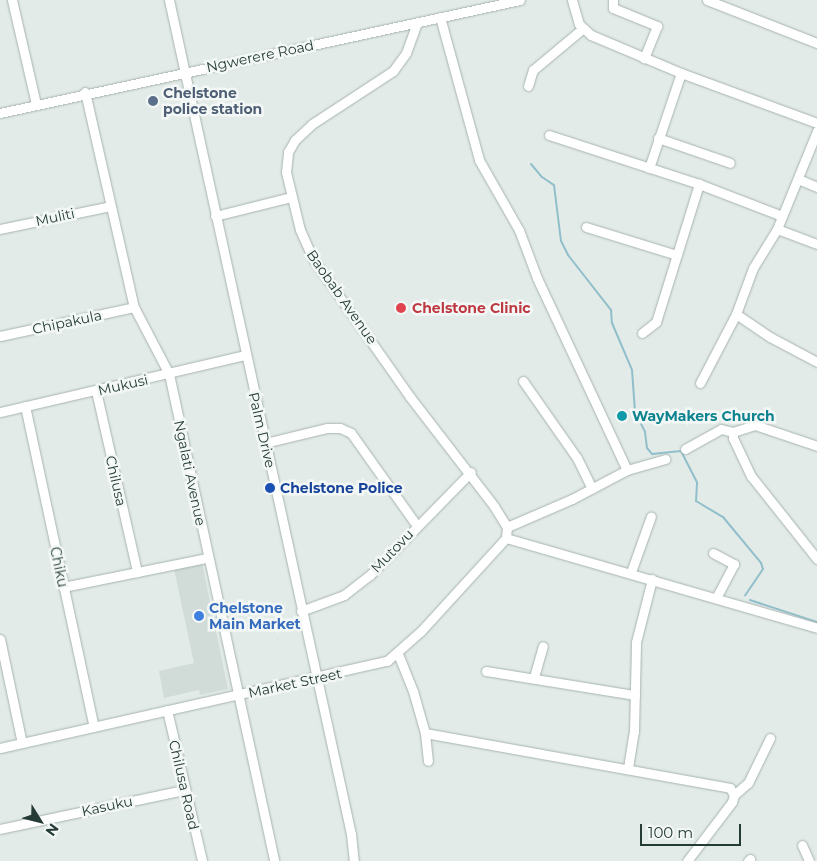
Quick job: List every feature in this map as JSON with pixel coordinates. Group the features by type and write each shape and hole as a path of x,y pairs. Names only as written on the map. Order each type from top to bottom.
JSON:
{"street":[{"path":"12,0 36,104"},
{"name":"Palm Drive","path":"169,0 183,73 316,678 354,861"},
{"name":"Ngwerere Road","path":"0,113 85,92 183,73 520,0"},
{"path":"572,0 582,29 680,73 817,123"},
{"path":"613,0 613,8 657,26 644,58"},
{"path":"708,0 817,43"},
{"path":"440,17 480,160 519,230 538,278 626,470"},
{"name":"Baobab Avenue","path":"417,22 406,53 393,71 312,124 295,140 286,160 291,197 300,230 313,260 410,396 471,472 507,527"},
{"path":"528,86 533,70 582,29"},
{"path":"649,168 680,73"},
{"name":"Ngalati Avenue","path":"85,92 134,307 169,374 207,558 274,861"},
{"path":"700,383 736,314 753,268 777,229 817,131"},
{"path":"548,135 699,184 782,216"},
{"path":"658,138 730,163"},
{"path":"798,179 817,186"},
{"path":"642,333 656,322 699,184"},
{"path":"215,216 291,197"},
{"name":"Muliti","path":"0,228 110,206"},
{"path":"586,226 677,255"},
{"path":"777,229 817,244"},
{"name":"Chipakula","path":"0,336 134,307"},
{"path":"736,314 770,338 817,362"},
{"name":"Mukusi","path":"0,412 244,355"},
{"path":"523,381 556,425 592,489"},
{"name":"Chilusa","path":"96,391 137,572"},
{"name":"Chiku","path":"25,406 94,727"},
{"path":"686,449 721,429 733,432 755,425 817,446"},
{"path":"265,443 327,428 340,428 351,433 417,526"},
{"path":"733,432 733,438 751,476 817,559"},
{"path":"665,459 626,470 592,489 507,527 506,538 631,572 817,628"},
{"name":"Mutovu","path":"301,611 344,595 394,553 417,526 471,472"},
{"path":"631,572 651,516"},
{"name":"Market Street","path":"0,748 380,664 398,654 506,538"},
{"path":"713,554 734,564 716,598"},
{"path":"63,587 207,558"},
{"path":"628,768 635,695 636,642 652,579"},
{"path":"0,639 1,653 22,743"},
{"path":"534,677 542,646"},
{"path":"398,654 413,691 425,733 428,761"},
{"path":"486,671 534,677 635,695"},
{"name":"Chilusa Road","path":"167,710 199,860"},
{"path":"425,733 724,786 734,795"},
{"path":"687,861 729,807 734,795 748,783 770,738"},
{"name":"Kasuku","path":"0,829 184,790"},
{"path":"802,845 809,861"}],"shaded area":[{"name":"Chelstone Main Market","path":"202,563 228,689 200,695 199,690 164,698 159,671 194,663 174,569"}],"waterway":[{"path":"531,164 542,177 554,185 561,241 568,255 611,310 612,323 632,370 635,412 645,432 647,448 652,454 681,451 697,483 696,501 723,517 761,563 763,569 745,596"},
{"path":"750,600 817,622"}],"place":[{"name":"Chelstone police station","path":"153,101"},
{"name":"Chelstone Clinic","path":"401,308"},
{"name":"WayMakers Church","path":"622,416"},
{"name":"Chelstone Police","path":"270,488"},
{"name":"Chelstone Main Market","path":"199,616"}]}
